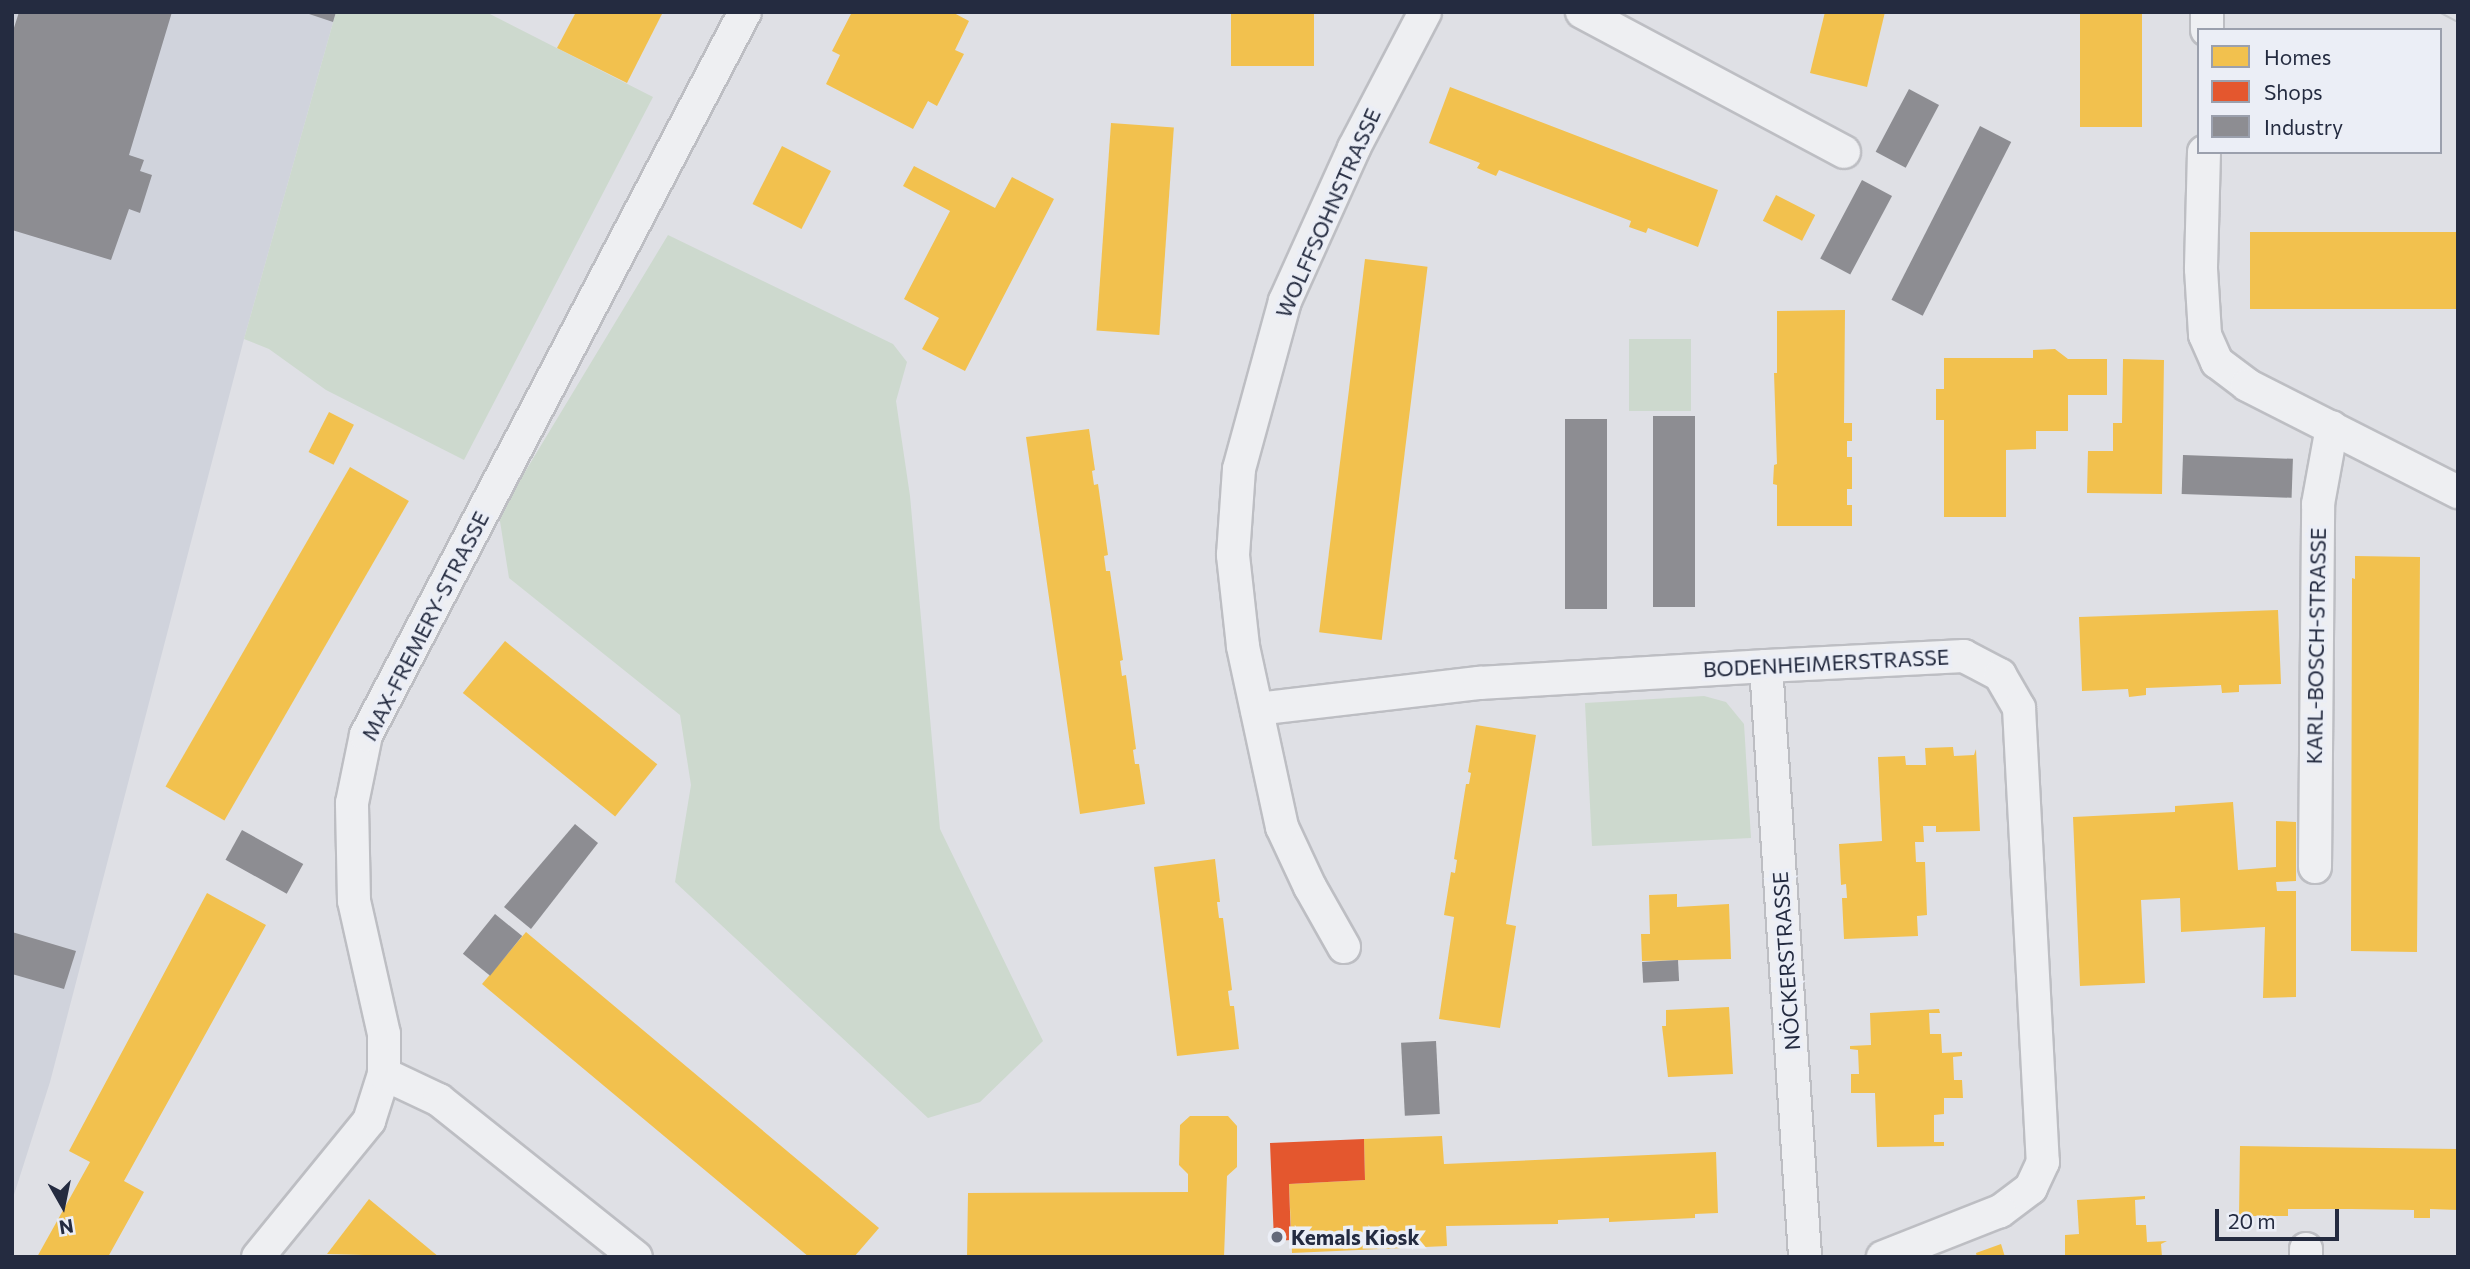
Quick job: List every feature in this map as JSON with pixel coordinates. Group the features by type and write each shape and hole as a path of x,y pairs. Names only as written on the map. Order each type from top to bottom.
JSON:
{"street":[{"name":"MAX-FREMERY-STRASSE","path":"258,1257 369,1121 384,1074 384,1034 354,901 352,803 366,735 745,12"},
{"name":"WOLFFSOHNSTRASSE","path":"1344,947 1310,887 1282,827 1243,646 1233,555 1242,456 1284,301 1354,148 1425,12"},
{"path":"1582,12 1844,152"},
{"path":"2204,154 2201,269 2204,322 2205,335 2217,362 2247,385 2458,492"},
{"name":"KARL-BOSCH-STRASSE","path":"2315,867 2318,504 2332,426"},
{"name":"BODENHEIMERSTRASSE","path":"1256,709 1479,683 1964,656 2000,675 2020,708 2043,1162 2031,1188 2000,1211 1883,1257"},
{"name":"NÖCKERSTRASSE","path":"1766,666 1805,1257"},
{"path":"384,1074 439,1100 636,1257"}],"shaded area":[{"path":"12,12 336,12 244,339 50,1082 12,1201"},
{"path":"336,12 486,12 653,97 464,460 326,390 269,349 244,339"},
{"path":"668,235 893,344 907,362 896,401 910,496 940,829 1043,1041 980,1102 928,1118 675,882 691,785 680,715 509,578 499,515"},
{"path":"1629,339 1691,339 1691,411 1629,411"},
{"path":"1704,696 1726,702 1744,724 1751,838 1592,846 1585,703"}],"building: Homes":[{"path":"576,12 663,12 627,83 557,48"},
{"path":"852,12 952,12 969,21 955,50 964,54 937,106 928,101 913,129 826,84 840,55 832,51"},
{"path":"1231,12 1314,12 1314,66 1231,66"},
{"path":"1825,12 1885,12 1867,87 1810,73"},
{"path":"2080,12 2142,12 2142,127 2080,127"},
{"path":"1450,87 1718,190 1698,247 1648,228 1646,233 1629,227 1631,221 1499,170 1496,176 1477,168 1480,163 1429,143"},
{"path":"1111,123 1174,127 1159,335 1096,330"},
{"path":"782,146 831,171 801,229 752,204"},
{"path":"914,166 995,208 1012,177 1054,199 965,371 922,349 939,318 904,299 950,211 903,186"},
{"path":"1776,195 1815,215 1802,241 1763,221"},
{"path":"2250,232 2458,232 2458,309 2250,309"},
{"path":"1365,259 1428,267 1382,640 1319,632"},
{"path":"1845,310 1844,423 1852,423 1852,441 1847,441 1847,457 1852,457 1852,489 1847,489 1847,505 1852,505 1852,526 1777,526 1777,485 1773,484 1774,465 1777,464 1774,373 1777,373 1777,311"},
{"path":"2055,349 2068,359 2107,359 2107,395 2068,395 2068,431 2036,431 2036,449 2006,450 2006,517 1944,517 1944,420 1936,420 1936,389 1944,389 1944,358 2033,358 2033,350"},
{"path":"2123,359 2164,360 2162,494 2087,493 2088,451 2113,451 2113,423 2122,423"},
{"path":"329,412 354,425 334,465 309,452"},
{"path":"1089,429 1095,470 1092,471 1094,485 1098,484 1108,555 1104,556 1106,571 1110,571 1123,660 1120,661 1122,676 1126,675 1136,749 1133,750 1135,764 1139,764 1145,804 1080,814 1026,437"},
{"path":"350,467 409,501 224,821 166,787"},
{"path":"2355,556 2420,557 2417,952 2351,951 2352,578 2355,579"},
{"path":"2278,610 2281,684 2239,685 2239,692 2222,693 2221,685 2146,688 2146,695 2129,697 2128,689 2082,691 2079,617"},
{"path":"505,641 657,764 615,816 463,693"},
{"path":"1476,725 1536,735 1506,924 1516,926 1500,1028 1439,1019 1454,917 1444,915 1451,872 1455,873 1457,860 1454,859 1466,784 1469,784 1471,773 1468,772"},
{"path":"1953,747 1954,756 1974,755 1976,749 1980,831 1936,832 1936,826 1923,826 1924,842 1915,842 1916,862 1925,862 1927,915 1917,916 1918,936 1844,939 1842,898 1847,898 1846,884 1841,885 1839,844 1882,841 1878,757 1905,756 1906,765 1926,765 1925,748"},
{"path":"2233,802 2238,870 2276,867 2276,821 2296,822 2296,881 2276,882 2277,891 2296,891 2296,997 2263,998 2265,927 2181,932 2180,898 2141,900 2145,983 2080,986 2073,817 2175,812 2175,806"},
{"path":"1215,859 1219,918 1223,918 1232,990 1228,991 1230,1006 1234,1006 1239,1049 1177,1056 1154,867"},
{"path":"207,893 266,925 124,1181 144,1192 108,1257 37,1257 90,1162 69,1151"},
{"path":"1677,894 1677,907 1729,904 1731,959 1642,961 1641,934 1650,934 1649,895"},
{"path":"526,932 879,1228 854,1257 809,1257 482,984"},
{"path":"1729,1007 1733,1074 1668,1077 1662,1026 1666,1026 1666,1010"},
{"path":"1939,1009 1940,1013 1929,1013 1930,1034 1941,1034 1942,1053 1962,1052 1962,1056 1953,1057 1954,1080 1962,1080 1963,1098 1944,1098 1944,1114 1934,1115 1934,1142 1944,1142 1944,1146 1877,1147 1875,1093 1851,1093 1851,1074 1859,1074 1858,1050 1850,1049 1850,1046 1871,1045 1870,1013"},
{"path":"1190,1116 1228,1116 1237,1126 1237,1167 1227,1176 1224,1257 967,1257 968,1193 1188,1192 1188,1174 1179,1165 1180,1125"},
{"path":"1442,1136 1444,1164 1716,1152 1718,1213 1695,1214 1695,1218 1609,1222 1609,1218 1558,1220 1558,1224 1446,1226 1447,1246 1292,1253 1289,1184 1365,1180 1364,1139"},
{"path":"2240,1146 2458,1149 2458,1210 2430,1209 2430,1218 2414,1218 2414,1210 2351,1209 2288,1209 2288,1216 2239,1216"},
{"path":"2145,1196 2145,1199 2135,1200 2136,1225 2146,1225 2147,1242 2167,1241 2161,1244 2162,1257 2065,1257 2065,1235 2079,1234 2077,1200"},
{"path":"369,1199 439,1257 327,1254"},
{"path":"2001,1244 2005,1257 1977,1257 1976,1253"}],"building: Shops":[{"path":"1364,1139 1365,1180 1289,1184 1291,1240 1274,1241 1270,1143"}],"building: Industry":[{"path":"19,12 172,12 129,155 144,160 140,171 152,175 140,213 129,209 111,260 12,230 12,34"},
{"path":"303,12 336,12 333,22"},
{"path":"1909,89 1939,105 1906,168 1876,152"},
{"path":"1980,126 2011,142 1923,316 1891,300"},
{"path":"1862,180 1892,196 1850,275 1820,259"},
{"path":"1653,416 1695,416 1695,607 1653,607"},
{"path":"1565,419 1607,419 1607,609 1565,609"},
{"path":"2183,455 2293,459 2292,498 2182,494"},
{"path":"575,824 598,843 531,929 504,907"},
{"path":"242,830 303,864 287,894 226,860"},
{"path":"495,914 522,936 490,976 463,954"},
{"path":"12,932 76,951 64,989 12,974"},
{"path":"1678,960 1679,981 1643,983 1642,962"},
{"path":"1436,1041 1440,1114 1405,1116 1401,1043"}],"tram line":[{"path":"2439,12 2458,22"}],"place":[{"name":"Kemals Kiosk","path":"1277,1237"}]}
